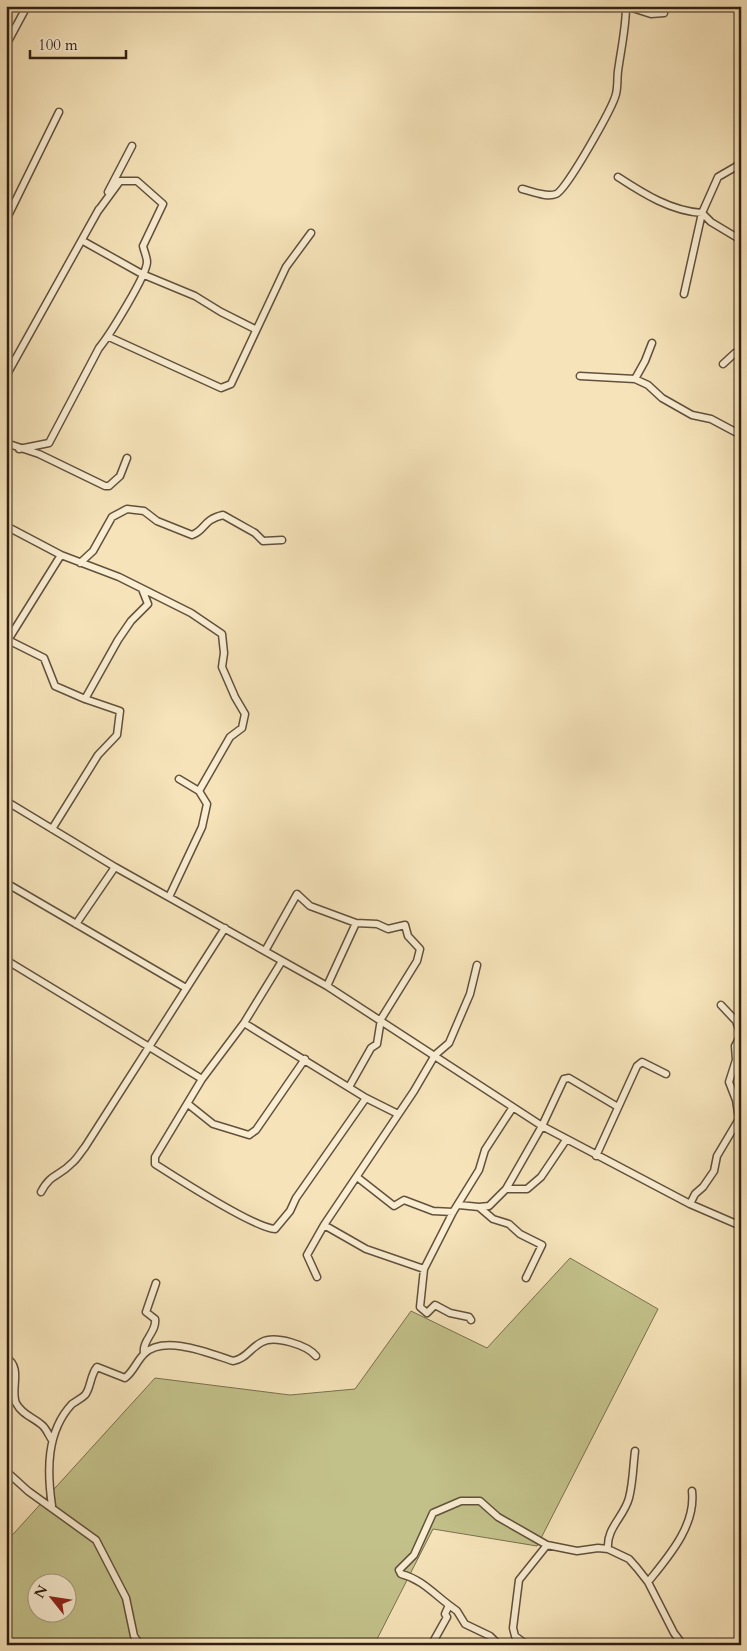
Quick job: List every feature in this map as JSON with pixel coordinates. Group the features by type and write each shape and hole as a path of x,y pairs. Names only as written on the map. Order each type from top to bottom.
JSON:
{"street":[{"path":"6,45 27,6"},
{"path":"522,189 555,195 561,191 568,184 590,142 608,114 616,94 626,6 651,14 664,13"},
{"path":"6,220 58,112"},
{"path":"6,376 55,286 83,241 132,146"},
{"path":"684,294 702,213 718,177 737,166 741,160"},
{"path":"618,177 662,203 687,212 702,213 711,222 741,240"},
{"path":"19,449 50,443 99,348 109,337 142,274 147,262 143,246 163,204 137,182 120,182 98,211"},
{"path":"109,337 222,388 231,384 248,351 255,329 286,267 311,233"},
{"path":"83,241 142,274 195,296 255,329"},
{"path":"635,380 652,343"},
{"path":"723,364 735,353 741,356"},
{"path":"580,376 635,380 648,385 662,398 692,415 711,419 741,436"},
{"path":"6,443 19,449 39,454 105,486 109,486 120,476 127,458"},
{"path":"80,563 93,551 112,517 126,510 144,511 157,521 192,535 198,533 211,518 224,516 256,533 263,541 282,540"},
{"path":"6,526 61,555 119,577 191,613 222,634 224,652 222,667 234,697 244,709 242,728 230,737 199,791"},
{"path":"52,829 98,755 117,736 120,711 55,686 44,658 7,640 61,555"},
{"path":"85,698 131,620 148,604 142,589"},
{"path":"169,897 202,827 207,804 199,791 179,779"},
{"path":"6,802 115,867 327,986 381,1019 566,1140 690,1204 741,1226"},
{"path":"76,924 115,867"},
{"path":"6,883 186,988"},
{"path":"265,951 297,894 310,906 356,923 377,924 388,929 405,925 408,936 420,950 417,961 381,1019 377,1044 371,1048 349,1087"},
{"path":"327,986 356,923"},
{"path":"41,1192 48,1179 72,1164 84,1147 224,928"},
{"path":"6,960 202,1079"},
{"path":"282,960 244,1023 202,1079 155,1157 155,1164 236,1212 267,1228 275,1229 290,1211 296,1198 366,1098"},
{"path":"317,1277 307,1256 324,1225 357,1178 434,1055 448,1043 470,994 477,965"},
{"path":"690,1204 694,1194 704,1186 714,1171 717,1156 731,1136 739,1120 736,1100 729,1082 736,1060 735,1046 740,1036 736,1021 722,1005"},
{"path":"244,1023 366,1098 398,1114"},
{"path":"188,1104 213,1124 249,1135 256,1130 305,1059"},
{"path":"596,1156 637,1066 642,1062 666,1074"},
{"path":"458,1205 489,1206 506,1189 542,1126 564,1079 569,1078 618,1107"},
{"path":"471,1320 469,1317 450,1313 435,1305 427,1313 420,1307 424,1269 453,1212 479,1170 485,1150 513,1107"},
{"path":"506,1189 527,1189 541,1177 566,1140"},
{"path":"357,1178 394,1206 404,1200 433,1211 453,1212"},
{"path":"478,1207 493,1219 501,1220 520,1234 542,1245 526,1278"},
{"path":"324,1225 366,1249 424,1269"},
{"path":"52,1506 49,1485 49,1458 52,1440 67,1411 86,1394 97,1367 125,1378 133,1372 144,1353 143,1348 156,1325 155,1319 146,1312 156,1283"},
{"path":"144,1353 164,1346 177,1345 233,1361 242,1360 261,1342 272,1339 304,1345 316,1356"},
{"path":"6,1358 11,1361 16,1374 14,1392 16,1403 30,1418 43,1426 52,1440"},
{"path":"608,1548 610,1534 629,1500 635,1451"},
{"path":"6,1472 96,1540 126,1598 134,1636 140,1645"},
{"path":"648,1582 681,1536 693,1502 692,1491"},
{"path":"499,1645 490,1636 465,1624 458,1611 426,1585 401,1574 398,1570 414,1555 433,1513 462,1501 480,1502 498,1517 547,1544 577,1551 608,1548 629,1559 648,1582 674,1632 683,1645"},
{"path":"513,1645 515,1636 513,1628 519,1580 547,1544"},
{"path":"433,1645 447,1617 445,1614 449,1605"},
{"path":"515,1636 527,1645"}],"shaded area":[{"path":"570,1258 658,1309 537,1546 433,1529 374,1645 6,1645 6,1542 155,1378 290,1395 355,1389 411,1311 487,1348"}]}
